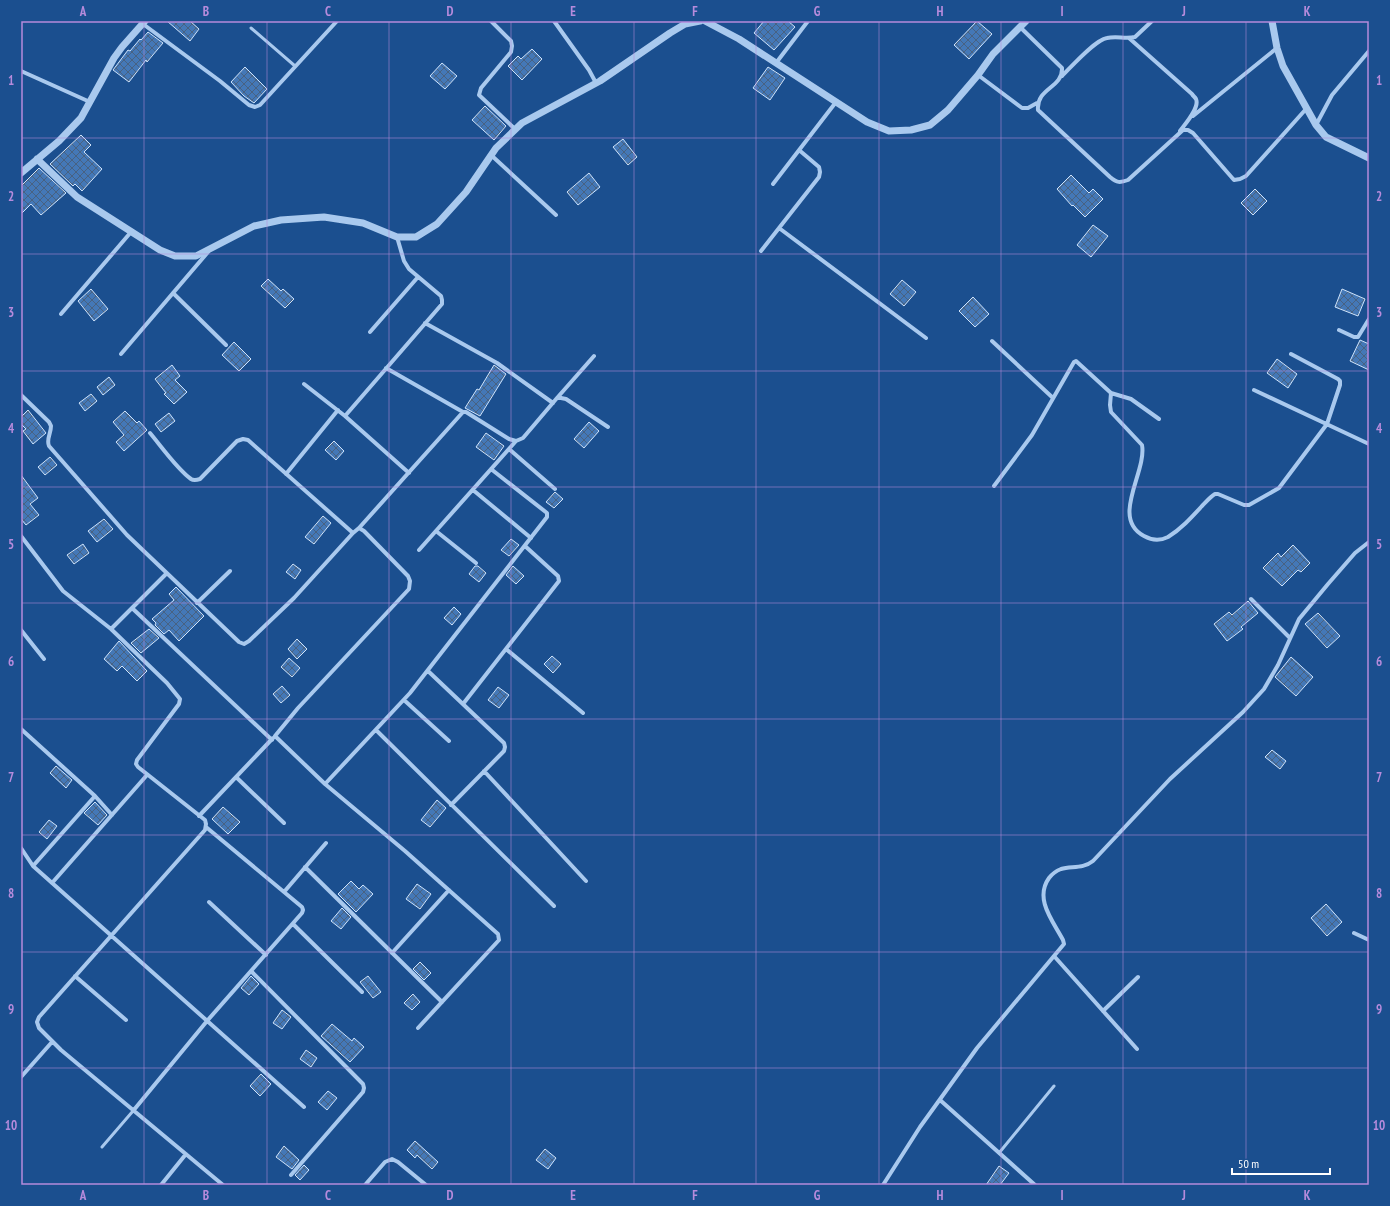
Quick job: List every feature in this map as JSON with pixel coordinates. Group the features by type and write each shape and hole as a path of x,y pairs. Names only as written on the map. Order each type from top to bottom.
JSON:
{"street":[{"path":"21,173 70,130 81,118 114,58 144,22 249,105 255,107 260,105 337,21"},
{"path":"491,21 511,41 512,46 511,52 481,88 479,95 515,129"},
{"path":"554,21 589,70 596,83"},
{"path":"37,159 78,197 160,250 175,256 196,256 254,226 281,220 324,217 363,223 397,237 416,236 437,224 466,192 496,148 522,122 596,83 687,22 700,21"},
{"path":"705,21 739,39 867,122 889,131 911,130 930,124 948,110 978,75 993,54 1019,26 1026,21"},
{"path":"776,63 808,21"},
{"path":"978,75 1022,108 1028,108 1037,103 1041,95 1097,42 1104,38 1111,37 1136,37 1152,21"},
{"path":"1272,21 1277,48 1283,66 1316,125 1326,136 1369,158"},
{"path":"1019,26 1062,68 1061,77"},
{"path":"1129,38 1192,94 1196,100 1196,105 1189,119 1179,133"},
{"path":"1189,119 1277,48"},
{"path":"1316,125 1332,95 1369,51"},
{"path":"21,71 90,102"},
{"path":"773,184 836,102"},
{"path":"1037,103 1040,114 1110,177 1120,183 1128,180 1183,130 1188,130 1234,180 1240,180 1246,176 1306,109"},
{"path":"761,251 819,177 819,167 799,150"},
{"path":"491,155 556,215"},
{"path":"779,228 926,338"},
{"path":"61,314 131,232"},
{"path":"345,416 442,304 441,296 409,269 404,261 397,237"},
{"path":"121,354 211,248"},
{"path":"370,332 418,277"},
{"path":"173,293 226,345"},
{"path":"1339,330 1354,337 1358,337 1369,319"},
{"path":"425,324 497,363 552,403"},
{"path":"992,341 1053,398"},
{"path":"1111,393 1111,412 1142,445 1142,456 1131,500 1130,517 1132,526 1137,532 1145,537 1158,540 1166,538 1176,532 1215,494 1244,505 1248,505 1275,490 1283,483 1326,424 1340,385 1340,381 1291,354"},
{"path":"419,550 516,441 523,438 594,356"},
{"path":"994,486 1032,435 1074,362 1076,361 1111,393 1131,399 1159,419"},
{"path":"386,368 463,412 466,412 509,439 516,441"},
{"path":"304,384 338,410 410,472"},
{"path":"1254,390 1369,444"},
{"path":"21,395 49,422 51,426 48,439 49,446 127,535 238,642 244,644 294,598 463,412"},
{"path":"557,398 566,399 608,427"},
{"path":"286,474 338,410"},
{"path":"150,433 173,461 196,481 200,479 237,441 243,439 248,440 353,533"},
{"path":"509,449 555,489"},
{"path":"325,784 404,700 547,517 547,513 491,469"},
{"path":"473,490 531,538"},
{"path":"199,816 273,738 298,708 409,589 410,582 408,576 364,531 359,528"},
{"path":"436,531 476,564"},
{"path":"21,536 63,590 111,629 167,683 180,700 179,704 137,760 136,764 147,775 205,820 206,827 205,830 39,1017 39,1028 52,1042 223,1185"},
{"path":"883,1185 920,1127 977,1048 1064,944 1045,906 1043,894 1047,881 1051,875 1058,870 1084,866 1093,861 1170,779 1243,712 1264,689 1278,665 1299,618 1355,553 1369,542"},
{"path":"463,704 559,581 558,576 525,546"},
{"path":"197,603 230,571"},
{"path":"111,629 166,574"},
{"path":"1251,600 1290,638"},
{"path":"132,608 273,738 498,934 499,940 418,1028"},
{"path":"21,630 44,659"},
{"path":"506,649 583,713"},
{"path":"428,671 504,742 505,747 504,751 451,805"},
{"path":"404,700 449,741"},
{"path":"21,729 95,796 112,815"},
{"path":"376,730 554,906"},
{"path":"484,771 586,881"},
{"path":"52,883 147,775"},
{"path":"236,777 284,823"},
{"path":"33,866 95,796"},
{"path":"133,1111 207,1021 293,924 303,910 302,907 206,827"},
{"path":"284,892 326,843"},
{"path":"21,848 33,866 304,1106"},
{"path":"305,868 442,1002"},
{"path":"392,953 449,890"},
{"path":"209,902 266,955"},
{"path":"293,924 362,992"},
{"path":"1354,933 1369,940"},
{"path":"1054,956 1137,1049"},
{"path":"251,971 363,1084 364,1088 363,1092 291,1175"},
{"path":"75,976 126,1020"},
{"path":"1103,1011 1138,977"},
{"path":"21,1077 52,1042"},
{"path":"940,1100 1036,1185"},
{"path":"161,1185 186,1154"},
{"path":"365,1185 385,1162 392,1159 398,1162 426,1185"}],"lane":[{"path":"251,28 295,66"},
{"path":"999,1152 1054,1086"},
{"path":"102,1147 133,1111"}],"building":[{"path":"167,21 190,21 199,29 190,41"},
{"path":"764,21 788,21 795,27 774,50 754,33"},
{"path":"977,21 992,34 969,59 954,45"},
{"path":"148,32 163,43 147,62 146,60 129,82 113,70 128,50 130,51"},
{"path":"532,49 542,59 522,80 508,66 518,56 521,59"},
{"path":"442,63 457,76 445,89 430,76"},
{"path":"245,67 267,89 254,103 244,96 231,82"},
{"path":"768,67 785,78 770,100 753,88"},
{"path":"485,106 506,126 494,140 472,120"},
{"path":"81,135 91,145 84,152 102,169 82,191 75,184 73,186 50,164"},
{"path":"623,139 637,157 628,165 613,147"},
{"path":"39,168 66,193 41,215 31,204 21,214 21,186"},
{"path":"589,173 600,187 578,205 567,192"},
{"path":"1071,175 1089,193 1093,189 1103,199 1085,217 1073,205 1072,206 1057,189"},
{"path":"1255,189 1267,201 1253,215 1241,203"},
{"path":"1093,225 1108,236 1091,257 1077,245"},
{"path":"268,279 281,291 283,289 294,299 285,308 261,286"},
{"path":"902,280 916,292 904,306 890,294"},
{"path":"91,289 108,309 94,321 78,301"},
{"path":"1342,289 1365,299 1358,316 1335,307"},
{"path":"973,297 989,314 975,327 959,311"},
{"path":"1360,340 1369,344 1369,370 1350,361"},
{"path":"234,342 251,359 239,371 222,355"},
{"path":"1277,359 1297,374 1288,388 1267,373"},
{"path":"172,365 180,376 175,380 187,392 174,404 164,394 166,393 155,379"},
{"path":"494,365 506,374 480,416 465,408 477,389 479,390"},
{"path":"109,377 115,385 103,395 97,387"},
{"path":"91,394 97,401 85,411 79,403"},
{"path":"28,410 46,433 33,444 23,431 26,429 21,424 21,417"},
{"path":"125,411 137,423 139,421 147,430 124,451 116,442 124,435 113,422"},
{"path":"169,413 175,421 161,432 155,424"},
{"path":"589,422 599,431 584,448 574,439"},
{"path":"486,433 504,446 494,460 476,447"},
{"path":"334,441 344,451 336,460 325,450"},
{"path":"50,457 57,465 45,475 38,467"},
{"path":"21,475 38,498 30,504 39,515 26,525 21,519"},
{"path":"555,492 563,499 554,508 546,502"},
{"path":"323,516 331,523 314,544 305,537"},
{"path":"104,519 113,529 97,542 88,531"},
{"path":"511,539 519,545 509,556 501,550"},
{"path":"83,544 89,553 74,564 67,555"},
{"path":"1293,545 1310,563 1301,572 1298,570 1282,586 1263,568 1278,553 1281,557"},
{"path":"293,564 301,570 295,579 286,572"},
{"path":"475,566 478,566 486,573 479,582 469,574"},
{"path":"513,566 524,576 516,584 506,575"},
{"path":"176,587 204,616 179,641 169,630 164,634 155,625 156,623 152,619 174,600 169,594"},
{"path":"1248,601 1258,613 1241,627 1243,629 1227,641 1214,624 1229,612 1232,615"},
{"path":"454,607 461,614 452,625 444,618"},
{"path":"1318,613 1340,636 1327,648 1305,624"},
{"path":"149,629 159,638 141,653 131,643"},
{"path":"297,639 307,649 297,659 288,649"},
{"path":"119,641 147,671 137,681 122,666 117,671 104,659"},
{"path":"552,656 561,664 553,673 544,664"},
{"path":"1291,657 1313,677 1296,696 1275,677"},
{"path":"289,658 300,668 292,677 281,667"},
{"path":"282,686 290,695 281,703 273,694"},
{"path":"498,687 509,695 499,708 488,700"},
{"path":"1272,750 1286,761 1280,769 1265,757"},
{"path":"56,766 72,780 66,788 50,773"},
{"path":"437,800 446,808 430,827 421,820"},
{"path":"95,802 107,815 98,825 84,813"},
{"path":"223,807 240,822 228,834 212,819"},
{"path":"49,820 57,826 47,839 39,832"},
{"path":"351,881 359,889 363,885 373,894 356,912 338,894"},
{"path":"417,884 431,894 420,909 406,899"},
{"path":"1326,904 1342,922 1327,936 1311,918"},
{"path":"342,908 351,917 341,929 331,921"},
{"path":"420,962 431,973 424,980 413,969"},
{"path":"251,976 259,984 249,995 241,988"},
{"path":"368,976 381,992 373,998 360,982"},
{"path":"413,994 420,1002 412,1010 404,1003"},
{"path":"282,1010 291,1017 282,1029 273,1023"},
{"path":"332,1024 352,1041 354,1038 364,1047 350,1062 321,1036"},
{"path":"306,1050 317,1058 311,1067 300,1059"},
{"path":"261,1074 271,1084 260,1096 250,1086"},
{"path":"328,1091 337,1098 327,1110 318,1102"},
{"path":"415,1141 438,1162 432,1169 417,1155 415,1158 407,1150"},
{"path":"284,1146 299,1160 292,1169 276,1157"},
{"path":"545,1149 556,1158 548,1169 536,1160"},
{"path":"304,1165 309,1170 300,1180 295,1175"},
{"path":"999,1166 1009,1173 1000,1185 986,1185"}]}
